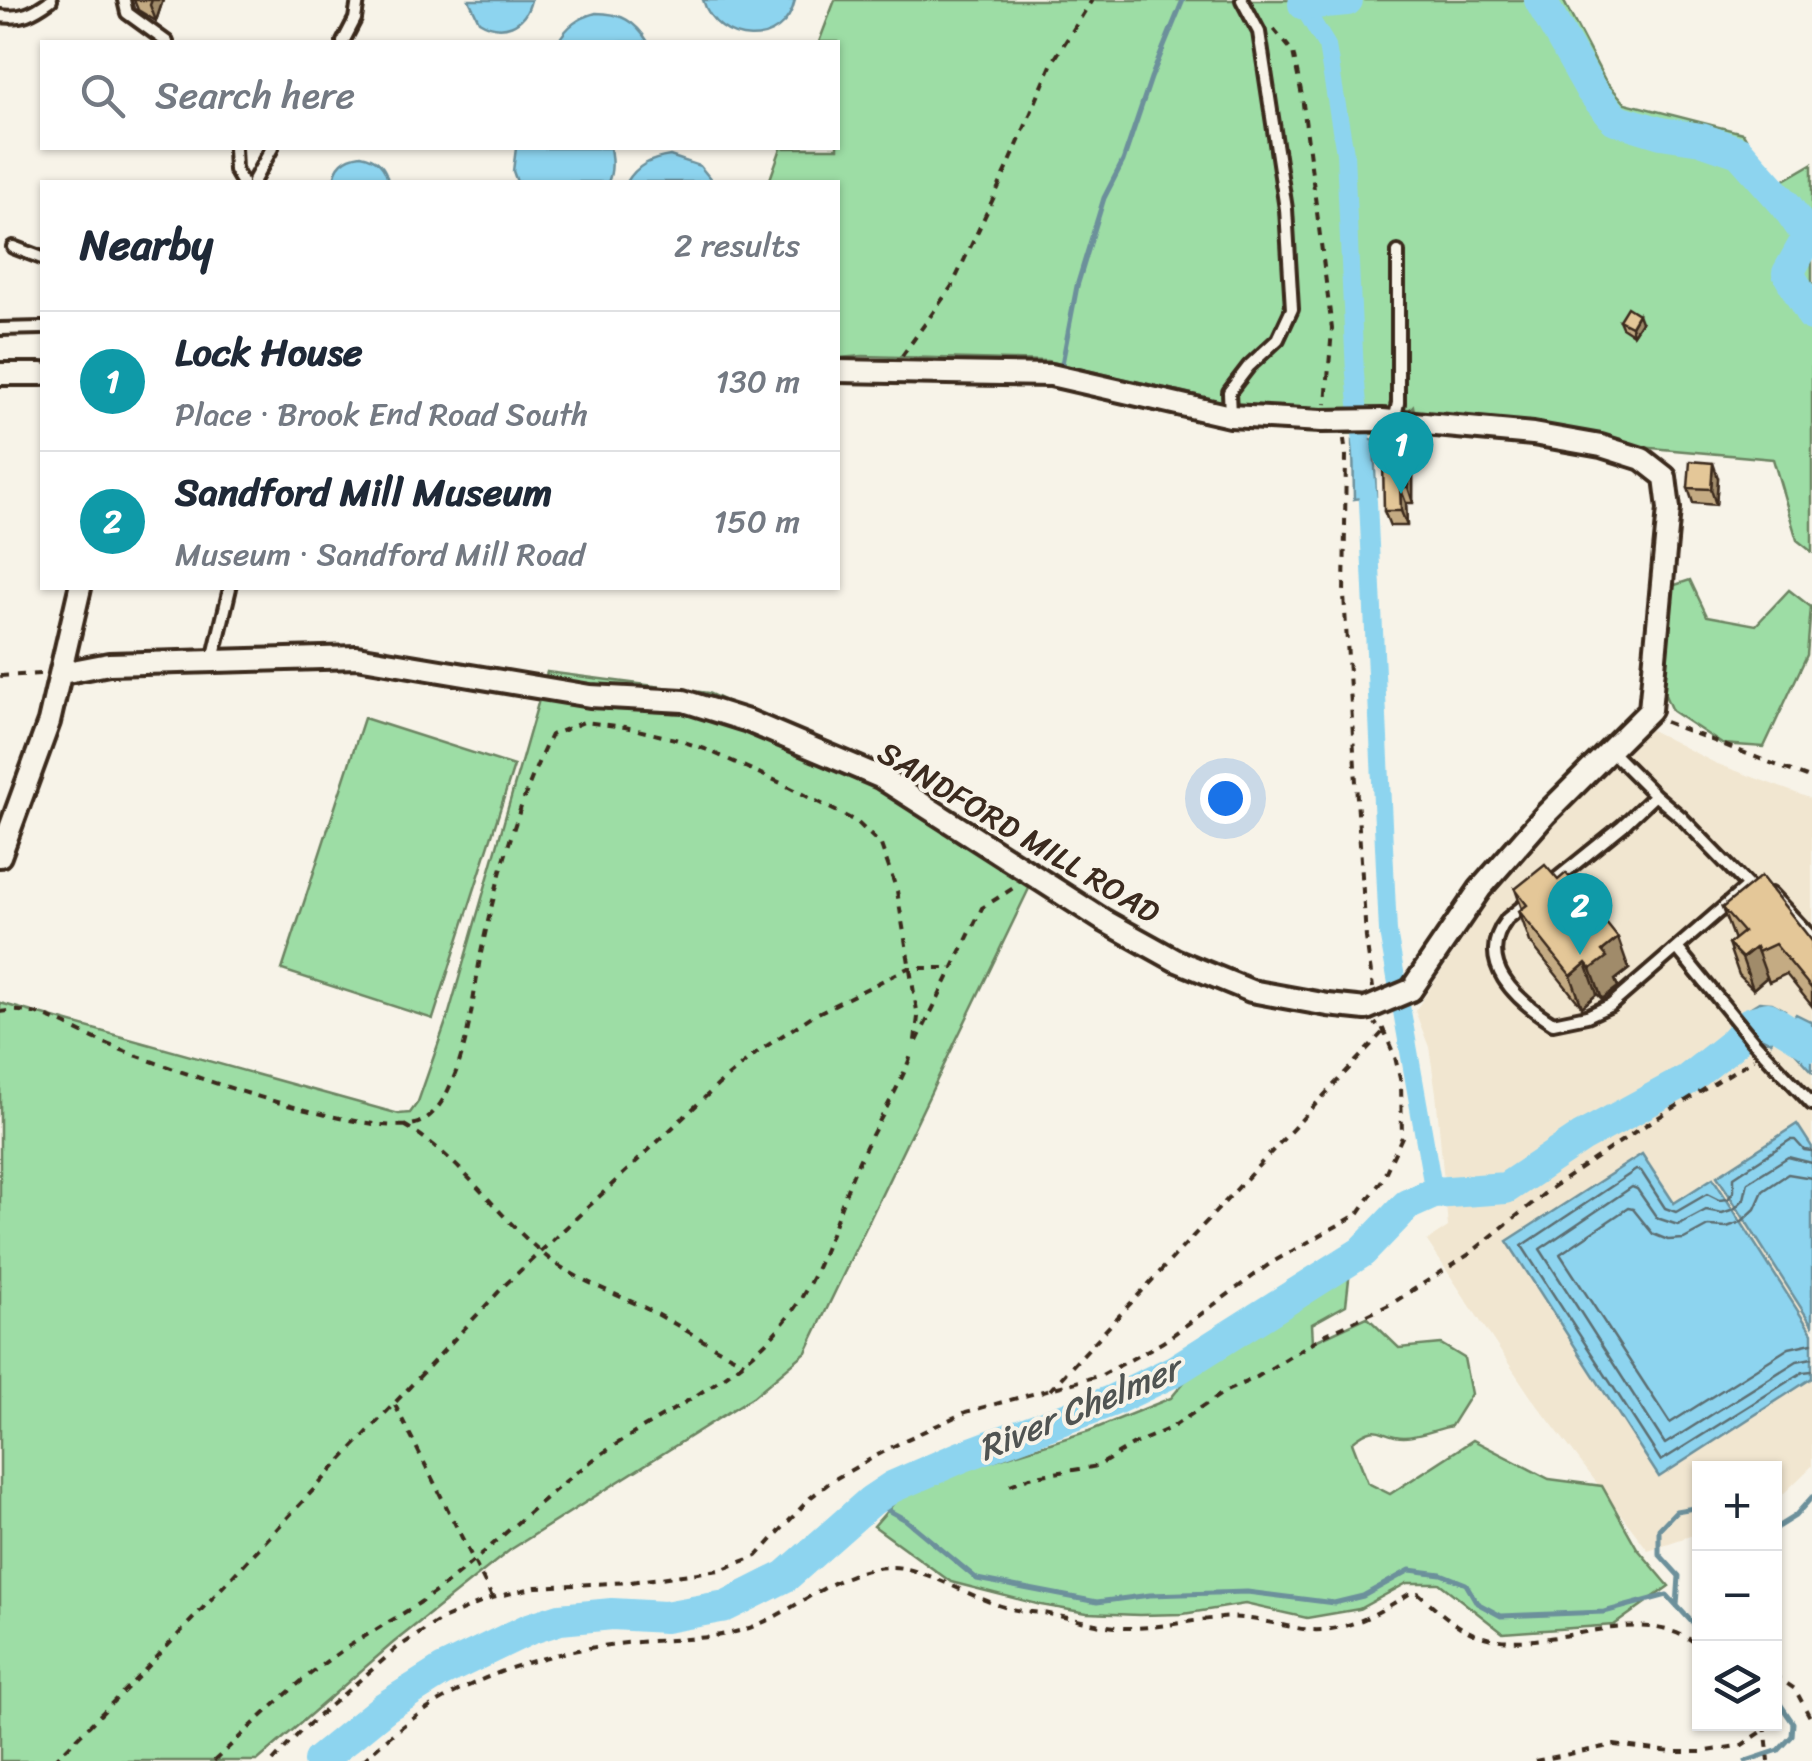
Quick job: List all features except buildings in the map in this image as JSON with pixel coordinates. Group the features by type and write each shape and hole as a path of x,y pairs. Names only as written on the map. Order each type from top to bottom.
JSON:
{"street":[{"path":"840,371 1051,375 1230,416 1388,420 1533,434 1601,446 1642,459 1665,477 1669,509 1650,710"},
{"path":"0,374 40,374"},
{"path":"0,856 49,722 80,590"},
{"name":"SANDFORD MILL ROAD","path":"62,673 110,664 358,658 590,696 696,704 748,721 880,777 1103,920 1175,960 1251,990 1328,1006 1373,1008 1411,990 1480,889 1546,814 1650,710"}],"lane":[{"path":"0,16 18,18 32,14 51,0"},
{"path":"124,0 127,13 164,40"},
{"path":"344,40 356,19 358,0"},
{"path":"1230,416 1229,392 1278,339 1292,309 1286,209 1259,32 1242,0"},
{"path":"234,150 234,170 241,180"},
{"path":"254,180 271,150"},
{"path":"13,247 40,257"},
{"path":"1388,420 1398,403 1398,252"},
{"path":"0,329 40,328"},
{"path":"213,661 230,590"},
{"path":"1609,749 1748,886 1763,888 1782,903 1812,938"},
{"path":"1655,795 1508,919 1494,936 1493,959 1531,1010 1553,1023 1587,1016 1611,1005 1748,886"},
{"path":"1676,948 1812,1104"}],"path":[{"path":"896,371 906,347 952,286 1052,63 1092,0"},
{"path":"273,1761 397,1648 442,1620 492,1598 536,1588 630,1582 720,1570 757,1556 810,1498 833,1480 966,1412 1102,1375 1163,1342 1271,1263 1358,1214 1382,1180 1402,1137 1401,1083 1395,1057 1373,1008 1366,938 1344,595 1346,456 1341,420 1324,400 1332,329 1302,96 1292,52 1270,24"},
{"path":"0,676 62,673"},
{"path":"1650,710 1671,727 1812,779"},
{"path":"0,1012 40,1013 107,1044 304,1108 368,1125 417,1124 434,1114 450,1087 492,910 536,764 551,736 584,722 625,727 705,749 827,804 857,822 881,846 897,891 918,1017 914,1048"},
{"path":"214,1761 338,1654 448,1582 517,1526 544,1496 744,1362 789,1316 813,1276 855,1170 902,1081 982,908 1036,876"},
{"path":"54,1761 144,1672 468,1324 718,1085 760,1050 812,1016 908,968 954,968"},
{"path":"1048,1392 1382,1033"},
{"path":"1010,1486 1030,1476 1098,1466 1171,1428 1224,1392 1257,1377 1326,1334 1391,1304 1468,1255 1550,1189 1636,1131 1764,1053"},
{"path":"404,1125 422,1135 466,1173 540,1252 568,1273 673,1322 744,1362"},
{"path":"395,1405 492,1598"},
{"path":"363,1761 403,1723 442,1698 531,1659 599,1646 670,1642 746,1629 775,1618 849,1578 892,1566 1014,1610 1124,1628 1224,1617 1314,1630 1360,1622 1409,1594 1418,1593 1456,1625 1489,1638 1529,1641 1626,1627 1669,1629 1692,1642"},
{"path":"1782,1681 1795,1690 1812,1721"},
{"path":"1535,1761 1614,1745 1702,1752 1742,1745 1764,1732 1769,1761"}],"shaded area":[{"path":"1639,724 1715,763 1812,799 1812,1466 1782,1495 1782,1461 1692,1461 1692,1535 1648,1550 1531,1397 1427,1241 1448,1227 1429,1047 1415,1011 1497,880"}],"green space":[{"path":"835,0 1563,0 1605,80 1625,103 1743,133 1774,186 1812,164 1812,552 1797,540 1773,459 1640,447 1414,411 1413,406 1387,434 1306,433 1214,420 1210,398 1047,361 840,358 840,180 770,180 780,150 840,150 840,40 820,40"},
{"path":"1690,580 1707,616 1756,625 1789,590 1811,607 1807,655 1764,747 1722,744 1672,711 1664,693 1660,670 1672,586"},
{"path":"547,672 708,693 882,772 1036,874 806,1352 754,1396 510,1550 393,1643 257,1761 0,1761 0,1003 399,1114 410,1113 418,1102 449,1013"},
{"path":"364,718 514,766 433,1019 282,970"},
{"path":"1332,1277 1349,1279 1346,1305 1312,1324 1313,1342 1367,1317 1399,1348 1441,1344 1464,1358 1471,1394 1451,1426 1404,1437 1374,1430 1352,1442 1368,1483 1390,1494 1473,1440 1549,1479 1602,1486 1637,1548 1669,1586 1614,1625 1503,1633 1439,1583 1407,1583 1359,1609 1307,1618 1245,1604 1183,1614 1087,1613 951,1582 874,1526 908,1487 1089,1431 1171,1398 1185,1381 1222,1352"}],"water":[{"path":"469,0 531,0 518,22 496,27 479,21"},
{"path":"703,0 795,0 778,28 750,37 722,27"},
{"path":"596,13 613,15 626,20 646,40 559,40 584,17"},
{"path":"516,150 610,150 609,180 516,180 513,171"},
{"path":"670,156 700,166 711,180 628,180 635,171"},
{"path":"350,158 372,158 385,171 387,180 334,180 336,171"},
{"path":"1353,440 1374,440 1376,496 1354,499"},
{"path":"1759,1002 1785,1010 1771,1042 1755,1034 1738,1015"},
{"path":"1796,1014 1812,1022 1812,1071 1781,1037"},
{"path":"1797,1124 1812,1147 1812,1325 1717,1176"},
{"path":"1642,1154 1674,1203 1713,1178 1812,1333 1812,1378 1659,1477 1507,1241"}],"waterway":[{"path":"1061,369 1077,286 1104,198 1123,161 1183,0"},
{"path":"1299,0 1327,46 1345,153 1355,374 1368,502 1388,932 1434,1193"},
{"name":"River Chelmer","path":"1304,4 1347,0"},
{"name":"River Chelmer","path":"1540,0 1591,90 1615,119 1739,152 1786,205 1808,237 1788,273 1812,315"},
{"name":"River Chelmer","path":"319,1761 385,1707 442,1671 529,1629 560,1619 612,1614 665,1617 726,1606 786,1576 892,1487 1111,1401 1174,1371 1362,1252 1407,1205 1434,1193 1506,1188 1582,1137 1687,1080 1730,1046 1750,1023 1768,1018 1812,1045"},
{"path":"1782,1524 1812,1497"},
{"path":"871,1501 906,1520 977,1579 1097,1602 1150,1595 1247,1592 1334,1603 1363,1596 1410,1570 1441,1574 1466,1584 1477,1603 1501,1616 1604,1612 1667,1595 1692,1622"},
{"path":"1677,1606 1679,1576 1659,1554 1659,1529 1676,1511 1692,1508"},
{"path":"1746,1761 1779,1750 1792,1736 1793,1723 1782,1707"}],"place":[{"name":"Lock House","path":"1401,494"},
{"name":"Sandford Mill Museum","path":"1580,955"}]}
